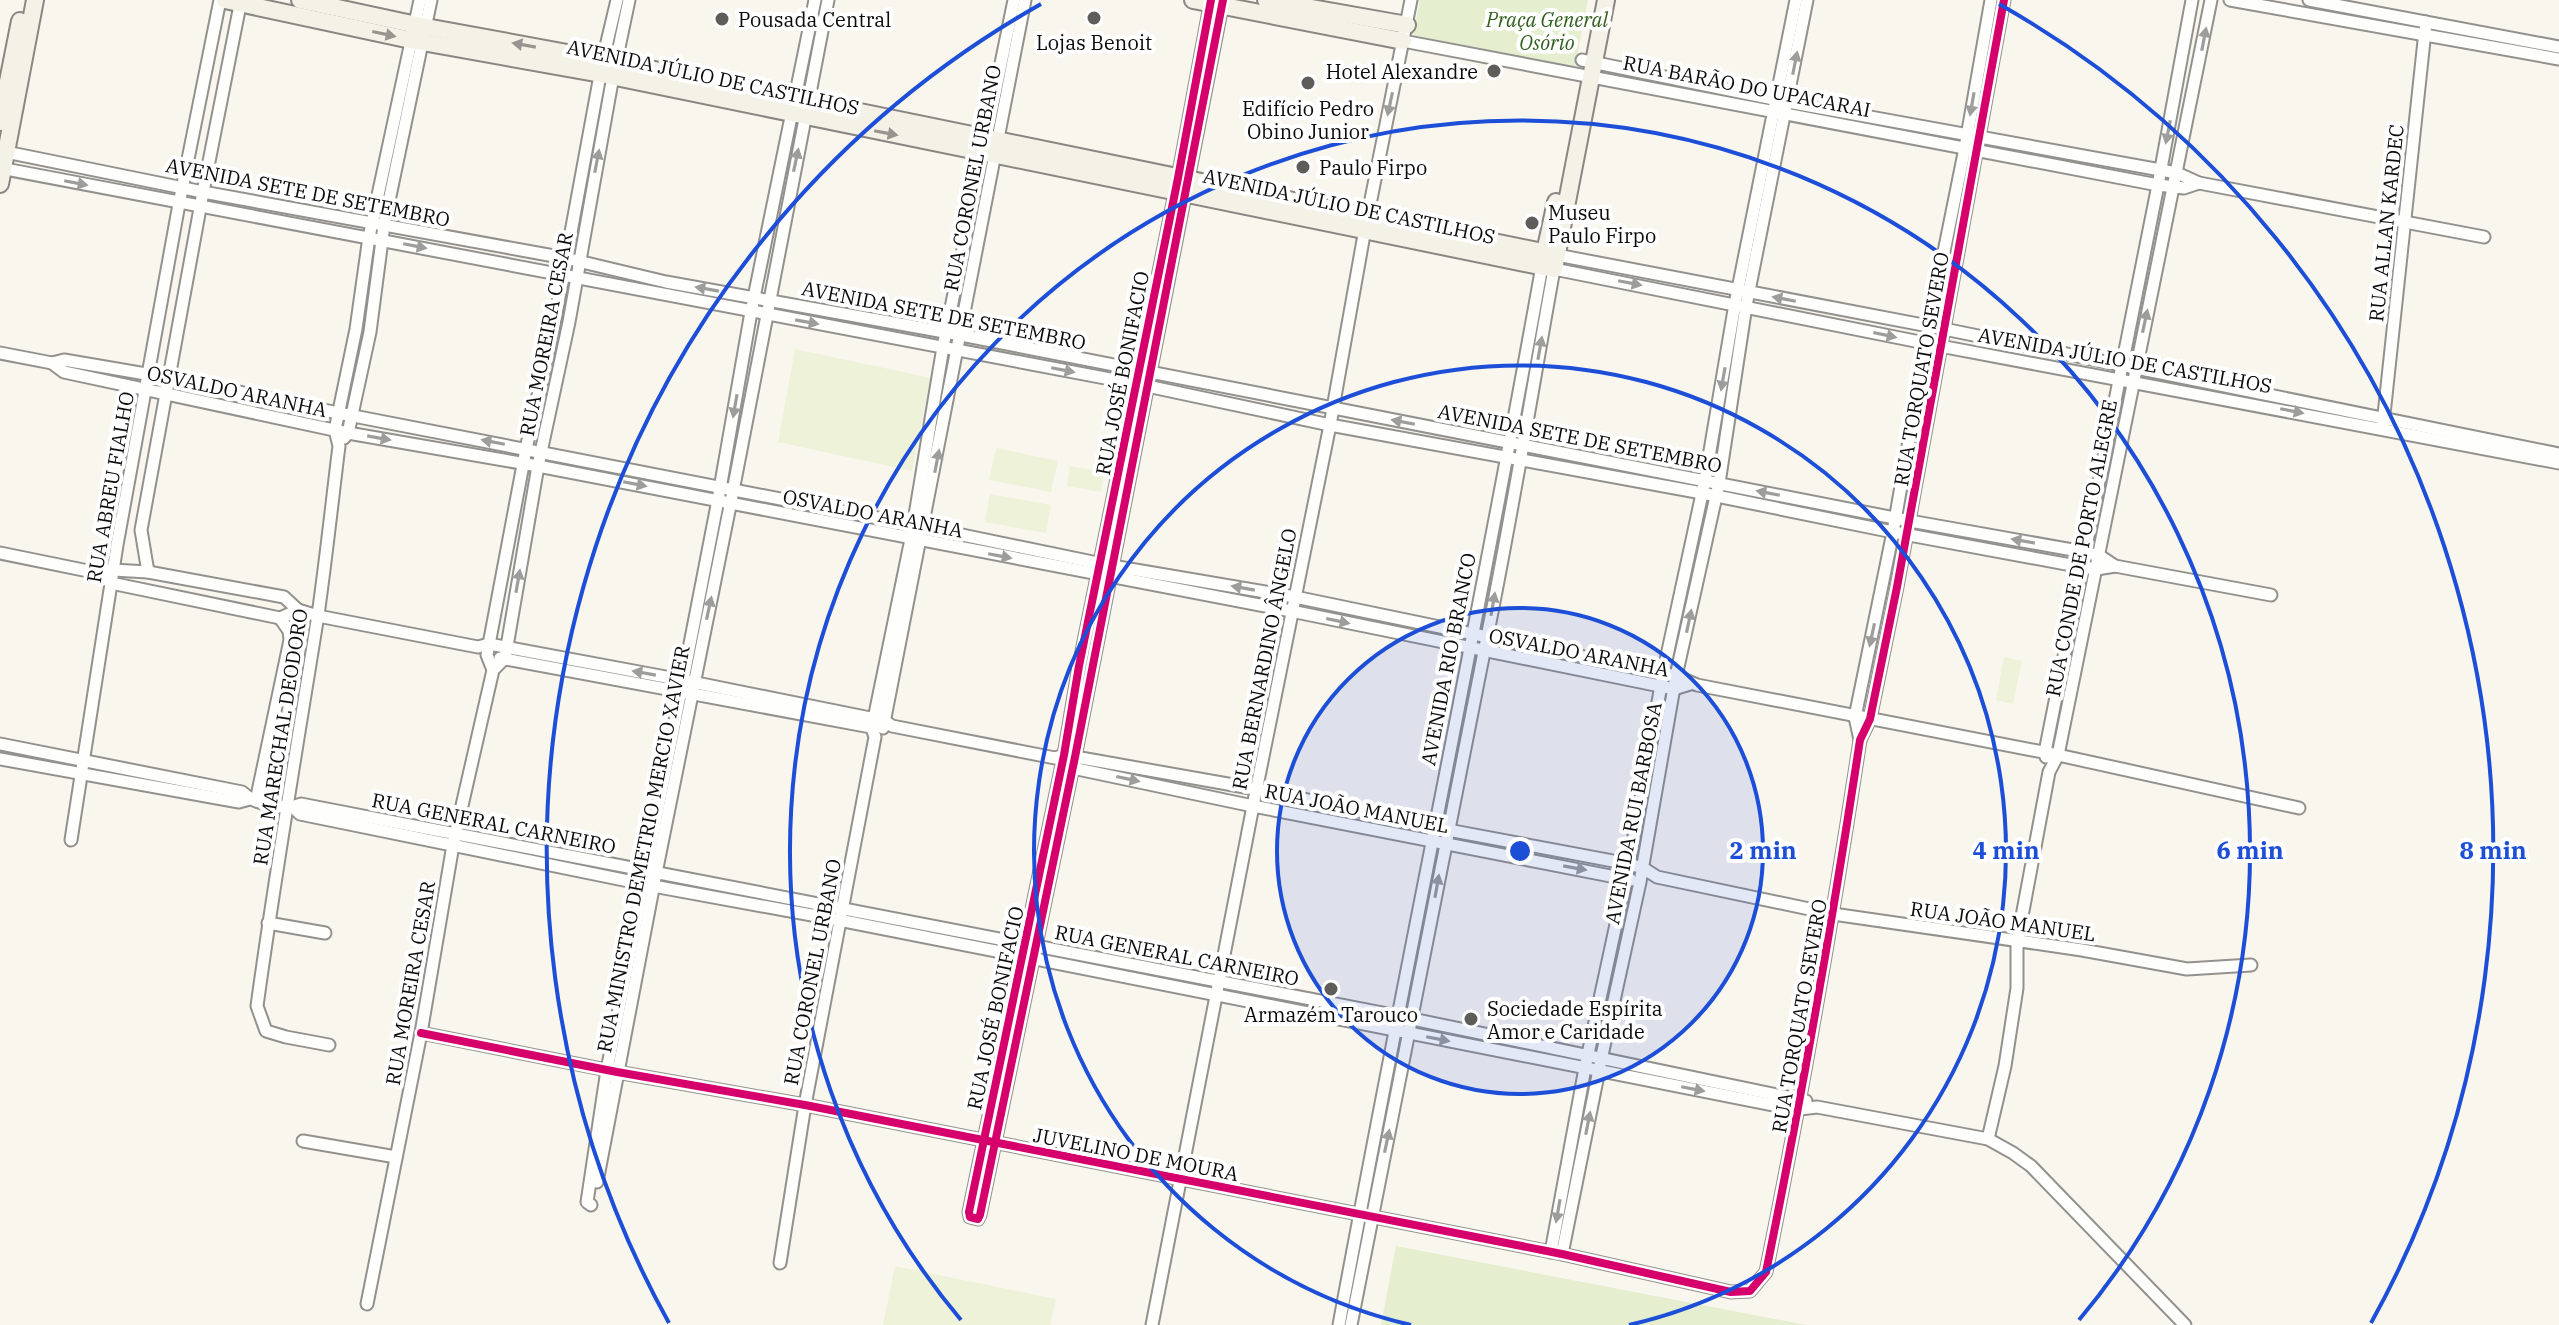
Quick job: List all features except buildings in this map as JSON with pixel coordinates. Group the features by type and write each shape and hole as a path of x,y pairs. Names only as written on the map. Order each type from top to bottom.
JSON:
{"street":[{"path":"2,165 25,0"},
{"path":"0,122 35,0"},
{"name":"AVENIDA JÚLIO DE CASTILHOS","path":"300,0 332,15"},
{"name":"RUA MARECHAL DEODORO","path":"419,33 420,0"},
{"name":"RUA MARECHAL DEODORO","path":"342,432 338,413 356,329 369,237 378,224 419,33 431,0"},
{"name":"RUA MOREIRA CESAR","path":"617,0 619,17"},
{"name":"RUA MOREIRA CESAR","path":"506,653 538,466 569,322 608,68 619,17 629,0"},
{"name":"RUA MINISTRO DEMETRIO MERCIO XAVIER","path":"801,109 815,0"},
{"name":"RUA MINISTRO DEMETRIO MERCIO XAVIER","path":"612,1071 593,1204 588,1204 612,1071 687,687 751,312 780,207 828,0"},
{"name":"RUA CORONEL URBANO","path":"1009,54 1014,0"},
{"name":"RUA CORONEL URBANO","path":"780,1263 840,915 916,540 958,351 989,147 1009,54 1025,0"},
{"name":"RUA BARÃO DO UPACARAI","path":"1193,0 1405,33 1586,69 1779,114 1868,130 2065,154 2177,173 2199,183 2484,237"},
{"name":"RUA BARÃO DO UPACARAI","path":"1266,0 1405,33"},
{"name":"RUA BERNARDINO ÂNGELO","path":"1152,1325 1411,0"},
{"name":"AVENIDA RIO BRANCO","path":"1442,829 1453,738 1495,518 1516,444 1570,162 1595,0"},
{"name":"AVENIDA RIO BRANCO","path":"1586,69 1606,0"},
{"name":"AVENIDA RUI BARBOSA","path":"1782,101 1796,0"},
{"name":"AVENIDA RUI BARBOSA","path":"1557,1253 1580,1164 1643,868 1675,683 1719,483 1741,305 1779,114 1807,0"},
{"name":"RUA TORQUATO SEVERO","path":"1986,64 1991,0"},
{"name":"RUA TORQUATO SEVERO","path":"1750,1291 1766,1272 1800,1104 1860,740 1870,719 1910,521 1953,280 1986,64 2004,0"},
{"name":"RUA CONDE DE PORTO ALEGRE","path":"2049,772 2045,752 2192,0"},
{"name":"RUA CONDE DE PORTO ALEGRE","path":"1988,1139 2008,1051 2017,988 2017,943 2049,772 2058,755 2087,619 2211,0"},
{"path":"2230,0 2310,14 2386,20"},
{"path":"2310,14 2311,0 2559,59"},
{"path":"2386,20 2391,0"},
{"name":"AVENIDA JÚLIO DE CASTILHOS","path":"232,1 332,15 608,68 1414,232 1550,261 1603,278 1940,346 2119,379 2134,375 2515,449 2559,454"},
{"name":"RUA ABREU FIALHO","path":"148,572 141,530 156,392 151,375 179,204 232,1"},
{"name":"RUA ABREU FIALHO","path":"71,840 112,576 156,392 168,378 203,192 232,1"},
{"name":"RUA JOSÉ BONIFACIO","path":"1066,761 1092,669 1105,570 1217,2"},
{"path":"2425,28 2559,47"},
{"name":"RUA ALLAN KARDEC","path":"2384,423 2425,28"},
{"name":"RUA BARÃO DO UPACARAI","path":"1586,69 1871,117 2063,167 2158,185 2184,188 2199,183"},
{"path":"2176,87 2193,92"},
{"path":"1830,123 1833,110"},
{"path":"1868,130 1871,117"},
{"name":"RUA MOREIRA CESAR","path":"485,649 555,319 575,207 596,132"},
{"name":"RUA TORQUATO SEVERO","path":"1860,740 1855,717 1896,518 1929,326 1972,142"},
{"path":"2063,167 2065,154"},
{"path":"44,176 47,160"},
{"name":"AVENIDA SETE DE SETEMBRO","path":"2,165 47,160 203,192 565,258 751,312 958,351 1333,408 2084,552 2100,556 2115,566"},
{"name":"AVENIDA SETE DE SETEMBRO","path":"2,165 179,204 382,239 575,278 755,298 961,335 1330,425 2082,567 2097,569 2115,566 2271,595"},
{"path":"133,194 136,178"},
{"path":"240,214 243,199"},
{"name":"RUA CORONEL URBANO","path":"919,526 943,347 979,201"},
{"path":"575,207 588,210"},
{"name":"RUA MINISTRO DEMETRIO MERCIO XAVIER","path":"687,687 731,504 770,301 780,207"},
{"path":"325,230 328,215"},
{"name":"RUA MARECHAL DEODORO","path":"329,1045 266,1031 257,1006 293,760 318,616 339,446 342,432 351,416 370,332 382,239 378,224"},
{"path":"472,257 475,242"},
{"name":"AVENIDA JÚLIO DE CASTILHOS","path":"1550,261 1605,265 1929,326 2122,365 2134,375"},
{"path":"1603,278 1605,265"},
{"path":"2140,273 2155,276"},
{"path":"1939,278 1953,280"},
{"path":"1691,295 1693,282"},
{"path":"555,319 569,322"},
{"path":"356,329 370,332"},
{"name":"AVENIDA RUI BARBOSA","path":"1557,1253 1568,1161 1586,1062 1629,864 1660,686 1734,350"},
{"name":"OSVALDO ARANHA","path":"0,353 52,363 64,360 212,386 541,452 719,494 731,504 916,540 1295,597 1663,674 1675,683"},
{"name":"OSVALDO ARANHA","path":"52,363 64,372 342,432 719,494 733,491 919,526 1105,570 1470,649 1660,686 1690,684 2045,752 2299,808"},
{"path":"208,404 212,386"},
{"path":"1911,429 1926,432"},
{"path":"433,448 437,432"},
{"name":"AVENIDA JÚLIO DE CASTILHOS","path":"2515,449 2559,463"},
{"name":"AVENIDA RIO BRANCO","path":"1351,1325 1350,1300 1358,1215 1416,928 1466,741 1508,520 1513,458"},
{"path":"2102,463 2116,468"},
{"path":"1495,518 1508,520"},
{"path":"1952,543 1955,529"},
{"path":"1692,538 1706,541"},
{"path":"508,548 524,551"},
{"name":"RUA JOÃO MANUEL","path":"0,553 112,576 280,618"},
{"name":"RUA JOSÉ BONIFACIO","path":"989,1142 980,1215 974,1219 969,1212 989,1142 1029,952 1066,761 1079,666 1105,570"},
{"name":"RUA JOÃO MANUEL","path":"112,576 148,572 284,597 298,610 318,616 880,727 1066,761 1165,773 1256,789 1442,829 1629,864 1657,877 1833,914 2082,950 2187,969 2251,965"},
{"path":"1882,584 1897,587"},
{"path":"280,618 298,610"},
{"path":"2072,616 2087,619"},
{"name":"RUA MARECHAL DEODORO","path":"255,801 290,640 289,631 280,618"},
{"path":"485,649 493,670"},
{"path":"493,670 506,653"},
{"path":"1079,666 1092,669"},
{"name":"RUA MOREIRA CESAR","path":"367,1304 421,1033 454,840 493,670"},
{"path":"1453,738 1466,741"},
{"name":"RUA GENERAL CARNEIRO","path":"0,744 132,770 183,786 221,793 239,802 287,806 300,814 334,816 608,870 651,872 711,890 1082,962 1127,964 1219,981 1498,1037 1600,1065 1988,1139"},
{"path":"39,766 42,752"},
{"name":"RUA GENERAL CARNEIRO","path":"0,759 129,783 183,786"},
{"name":"RUA JOÃO MANUEL","path":"1066,761 1162,787 1439,843 1640,882 1657,877"},
{"path":"1646,769 1660,772"},
{"path":"129,783 132,770"},
{"path":"1162,787 1165,773"},
{"path":"1370,829 1374,814"},
{"name":"AVENIDA RIO BRANCO","path":"1339,1325 1350,1300 1372,1217 1429,931 1439,843"},
{"path":"1516,857 1519,843"},
{"name":"RUA GENERAL CARNEIRO","path":"608,870 649,885 711,890"},
{"path":"268,923 325,933"},
{"path":"1416,928 1429,931"},
{"name":"RUA GENERAL CARNEIRO","path":"1082,962 1123,977 1270,1007 1496,1051 1586,1062"},
{"path":"1123,977 1127,964"},
{"path":"1606,969 1620,972"},
{"path":"1174,987 1179,974"},
{"path":"1270,1007 1273,992"},
{"path":"1318,1016 1322,1001"},
{"path":"1361,1024 1364,1009"},
{"name":"JUVELINO DE MOURA","path":"421,1033 1557,1253 1731,1292 1750,1291"},
{"path":"1496,1051 1498,1037"},
{"path":"1378,1113 1393,1115"},
{"path":"1988,1139 2031,1166 2185,1325"},
{"path":"303,1141 396,1157"},
{"path":"1568,1161 1580,1164"}],"green space":[{"name":"Praça General Osório","path":"1420,0 1588,0 1575,67 1413,36"},
{"path":"795,349 931,378 912,471 778,442"},
{"path":"996,448 1058,461 1051,492 989,480"},
{"path":"1070,466 1104,472 1101,492 1067,486"},
{"path":"990,494 1051,505 1046,533 985,522"},
{"path":"2004,657 2022,661 2013,704 1996,700"},
{"path":"1396,1246 1806,1325 1381,1325"},
{"path":"895,1266 1056,1299 1050,1325 883,1325"}],"cycle path":[{"path":"1211,0 1064,755 969,1212 970,1217 978,1219 1075,757 1223,0"},
{"path":"421,1033 1562,1254 1731,1292 1750,1291 1766,1272 1779,1206 1860,740 1870,719 1897,587 2004,0"}],"place":[{"name":"Lojas Benoit","path":"1094,18"},
{"name":"Pousada Central","path":"722,19"},
{"name":"Hotel Alexandre","path":"1494,71"},
{"name":"Edifício Pedro Obino Junior","path":"1308,83"},
{"name":"Paulo Firpo","path":"1303,167"},
{"name":"Museu Paulo Firpo","path":"1532,223"},
{"name":"Armazém Tarouco","path":"1331,989"},
{"name":"Sociedade Espírita Amor e Caridade","path":"1471,1019"}]}
